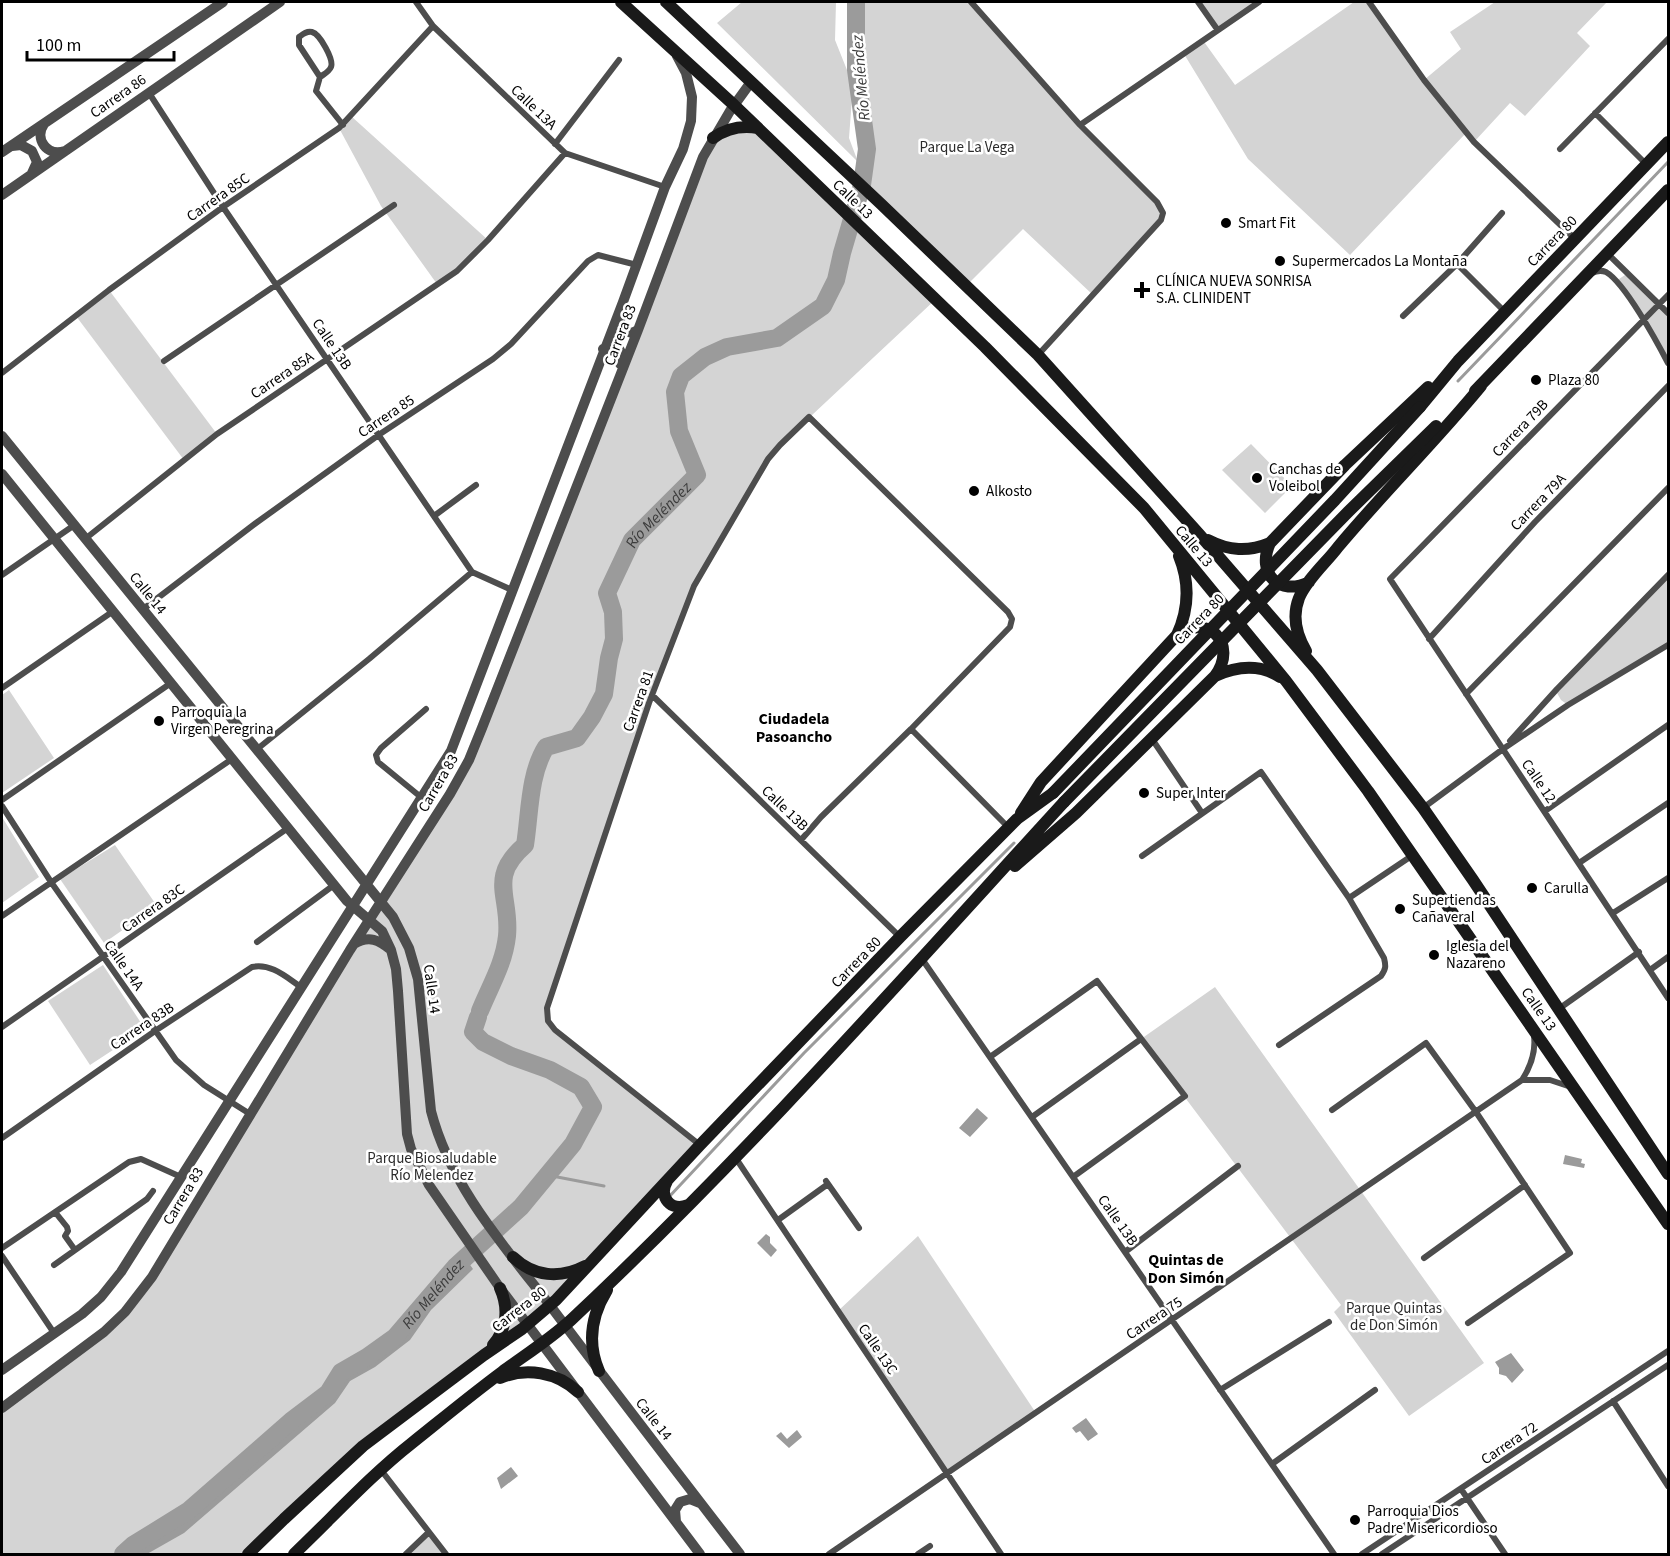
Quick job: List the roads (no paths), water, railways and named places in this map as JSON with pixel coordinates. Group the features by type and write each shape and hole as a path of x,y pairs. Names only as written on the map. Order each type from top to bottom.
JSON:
{"main road":[{"name":"Calle 13","path":"621,2 734,105 1017,377 1144,508 1286,681 1368,791 1531,1023 1668,1224"},
{"name":"Calle 13","path":"666,2 1038,355 1199,534 1317,670 1423,808 1560,1008 1668,1174"},
{"path":"713,138 732,129 758,128"},
{"name":"Carrera 80","path":"1270,543 1348,462 1458,361 1668,142"},
{"path":"1317,670 1301,641 1296,621 1299,600 1310,581 1359,523 1442,434 1481,386 1668,190"},
{"name":"Carrera 80","path":"248,1554 363,1446 528,1324 549,1305 900,937 1013,823 1053,793 1335,500 1420,407 1458,361"},
{"path":"294,1554 381,1470 488,1383 543,1344 564,1326 692,1202 922,959 1064,802 1348,512 1436,426 1481,386"},
{"path":"1199,534 1218,546 1228,549 1250,549 1270,543"},
{"path":"1270,543 1264,560 1270,577 1277,583 1294,587 1310,581"},
{"path":"1174,546 1184,568 1188,591 1185,614 1176,636"},
{"path":"971,904 1076,813 1215,676 1222,667 1225,657 1224,647 1219,637 1211,630 1201,627 1191,627 1176,636 1041,782 1013,823"},
{"path":"1215,676 1240,668 1253,668 1276,675 1286,681"},
{"path":"668,1180 663,1189 665,1199 669,1203 683,1207 692,1202"},
{"path":"513,1257 533,1271 550,1275 574,1272 595,1257"},
{"path":"599,1371 591,1342 591,1329 601,1300 616,1276"},
{"path":"484,1355 501,1334 506,1319 506,1304 500,1288"},
{"path":"488,1383 517,1373 537,1372 562,1380 578,1392"}],"street":[{"name":"Carrera 86","path":"5,150 223,2"},
{"name":"Carrera 86","path":"2,195 280,2"},
{"name":"Calle 13A","path":"416,2 433,26 565,153 665,187"},
{"path":"971,2 1080,124 1157,202 1163,213 1161,220 1038,355"},
{"path":"1198,2 1217,30"},
{"path":"1080,124 1259,2"},
{"path":"1369,2 1424,80 1474,142 1575,239"},
{"name":"Carrera 85C","path":"2,373 109,290 343,125 433,26"},
{"path":"320,77 299,45 299,37 306,32 313,32 319,37 332,61 329,71 320,77 317,86 319,97 343,125"},
{"path":"1560,149 1668,39"},
{"name":"Carrera 83","path":"2,1370 88,1308 121,1272 451,751 665,187 683,149 691,121 692,96 686,73 674,50"},
{"path":"555,144 619,60"},
{"name":"Carrera 83","path":"2,1408 104,1332 125,1312 152,1276 354,944 450,794 469,760 638,330 703,157 734,105 751,82"},
{"name":"Calle 13B","path":"149,93 472,572"},
{"path":"1594,114 1647,164"},
{"path":"46,122 40,135 45,148 59,153 66,150"},
{"path":"5,150 21,145 32,150 37,162 32,174"},
{"path":"683,149 694,151 703,157"},
{"name":"Carrera 85A","path":"86,539 217,434 457,271 488,240 565,153"},
{"path":"164,361 394,205"},
{"path":"1403,316 1457,264 1502,213"},
{"path":"1609,252 1610,256 1631,278 1668,313"},
{"name":"Carrera 85","path":"142,610 256,523 511,344 588,261 598,255 637,265"},
{"path":"1457,264 1505,312"},
{"path":"1588,274 1598,271 1606,272 1619,286 1644,320 1668,363"},
{"name":"Carrera 79B","path":"1390,579 1668,295"},
{"path":"623,302 625,306 619,324 622,330 632,333 638,330"},
{"path":"603,349 614,346 623,353 617,374 619,378"},
{"name":"Carrera 79A","path":"1429,639 1534,522 1668,386"},
{"name":"Carrera 81","path":"700,1145 555,1030 548,1021 547,1008 652,695 694,586 768,459 809,417 1008,612 1012,619 1010,627 911,729"},
{"name":"Calle 14","path":"2,436 393,917 404,936 418,979 430,1100 436,1131 453,1170 478,1210 564,1326 740,1554"},
{"path":"2,474 334,885 352,906 382,931 391,950 397,980 407,1134 411,1149 429,1185 500,1288 677,1524 696,1553"},
{"path":"434,516 476,485"},
{"path":"1466,694 1668,488"},
{"path":"2,575 74,526"},
{"path":"256,750 472,572 512,590"},
{"path":"1503,749 1557,689 1668,575"},
{"name":"Calle 12","path":"1390,579 1668,998"},
{"path":"2,688 112,612"},
{"path":"1423,808 1568,705 1668,645"},
{"path":"2,800 171,683"},
{"name":"Calle 13B","path":"652,695 900,937"},
{"path":"422,798 378,762 376,755 426,709"},
{"path":"1545,811 1668,725"},
{"path":"801,840 821,817 911,729 1013,823"},
{"path":"1151,738 1202,813"},
{"path":"451,751 451,760 455,765 462,765 469,760"},
{"path":"2,916 232,759"},
{"path":"1142,856 1261,772 1349,898 1386,965 1381,976 1279,1045"},
{"path":"433,782 440,777 447,778 451,783 450,794"},
{"path":"1580,863 1668,803"},
{"name":"Calle 14A","path":"2,806 51,882 155,1031 188,1072 250,1114"},
{"name":"Carrera 83C","path":"2,1027 288,828"},
{"path":"1349,898 1413,855"},
{"path":"1613,913 1668,878"},
{"path":"257,942 334,885"},
{"path":"354,944 361,940 373,939 391,950"},
{"path":"1560,1008 1638,952"},
{"path":"1650,970 1668,957"},
{"name":"Calle 13B","path":"922,959 1334,1554"},
{"name":"Carrera 83B","path":"2,1138 155,1031 252,967 261,965 270,968 301,987"},
{"path":"990,1057 1097,981 1185,1096 1073,1177"},
{"path":"1522,1080 1530,1069 1534,1056 1535,1042 1531,1023"},
{"path":"1032,1117 1142,1039"},
{"path":"1332,1110 1426,1043 1476,1112 1570,1253 1468,1323"},
{"path":"1522,1080 1550,1080 1577,1090"},
{"name":"Carrera 75","path":"832,1554 1522,1080"},
{"name":"Calle 13C","path":"735,1157 1001,1554"},
{"path":"2,1248 129,1162 141,1159 181,1177"},
{"path":"1125,1252 1238,1166"},
{"path":"778,1220 827,1182 859,1228"},
{"path":"1424,1258 1525,1185"},
{"path":"54,1265 147,1199 153,1191"},
{"path":"55,1212 67,1227 68,1231 65,1236 75,1250"},
{"path":"2,1256 54,1333"},
{"path":"1221,1390 1329,1322"},
{"name":"Carrera 72","path":"1362,1554 1668,1351"},
{"path":"1655,1360 1661,1370"},
{"name":"Carrera 72","path":"1382,1554 1668,1365"},
{"path":"1272,1464 1375,1390"},
{"path":"1613,1401 1668,1485"},
{"path":"1535,1439 1541,1449"},
{"path":"381,1470 446,1554"},
{"path":"1461,1489 1505,1554"},
{"path":"677,1524 675,1510 680,1502 690,1499 699,1502 702,1506"},
{"path":"406,1554 429,1532"},
{"path":"918,1554 930,1546"}],"waterway":[{"name":"Río Meléndez","path":"480,1011 500,965 505,946 507,922 504,878 513,857 525,845 533,781 540,758 546,747 577,738 592,717 604,694 614,639 613,612 607,593 632,540 697,475 679,431 675,392 681,376 705,357 727,347 777,338 823,306 836,280 862,185 867,149 856,70 856,2"},
{"path":"1458,381 1668,162"},
{"path":"668,1198 804,1053 1014,843"},
{"name":"Río Meléndez","path":"123,1554 133,1545 188,1511 291,1421 328,1393 341,1372 395,1337 455,1267 521,1207 573,1144 593,1107 581,1087 550,1070 511,1056 483,1042 473,1032 478,1017"},
{"path":"547,1175 604,1186"}],"place":[{"name":"Smart Fit","path":"1226,223"},
{"name":"Supermercados La Montaña","path":"1280,261"},
{"name":"CLÍNICA NUEVA SONRISA S.A. CLINIDENT","path":"1142,290"},
{"name":"Plaza 80","path":"1536,380"},
{"name":"Canchas de Voleibol","path":"1257,478"},
{"name":"Alkosto","path":"974,491"},
{"name":"Parroquia la Virgen Peregrina","path":"159,721"},
{"name":"Super Inter","path":"1144,793"},
{"name":"Carulla","path":"1532,888"},
{"name":"Supertiendas Cañaveral","path":"1400,909"},
{"name":"Iglesia del Nazareno","path":"1434,955"},
{"name":"Parroquia Dios Padre Misericordioso","path":"1355,1520"}],"district":[{"name":"Ciudadela Pasoancho","path":"794,727"},
{"name":"Quintas de Don Simón","path":"1186,1268"}],"park label":[{"name":"Parque La Vega","path":"967,147"},
{"name":"Parque Biosaludable Río Melendez","path":"432,1166"},
{"name":"Parque Quintas de Don Simón","path":"1394,1316"}]}
